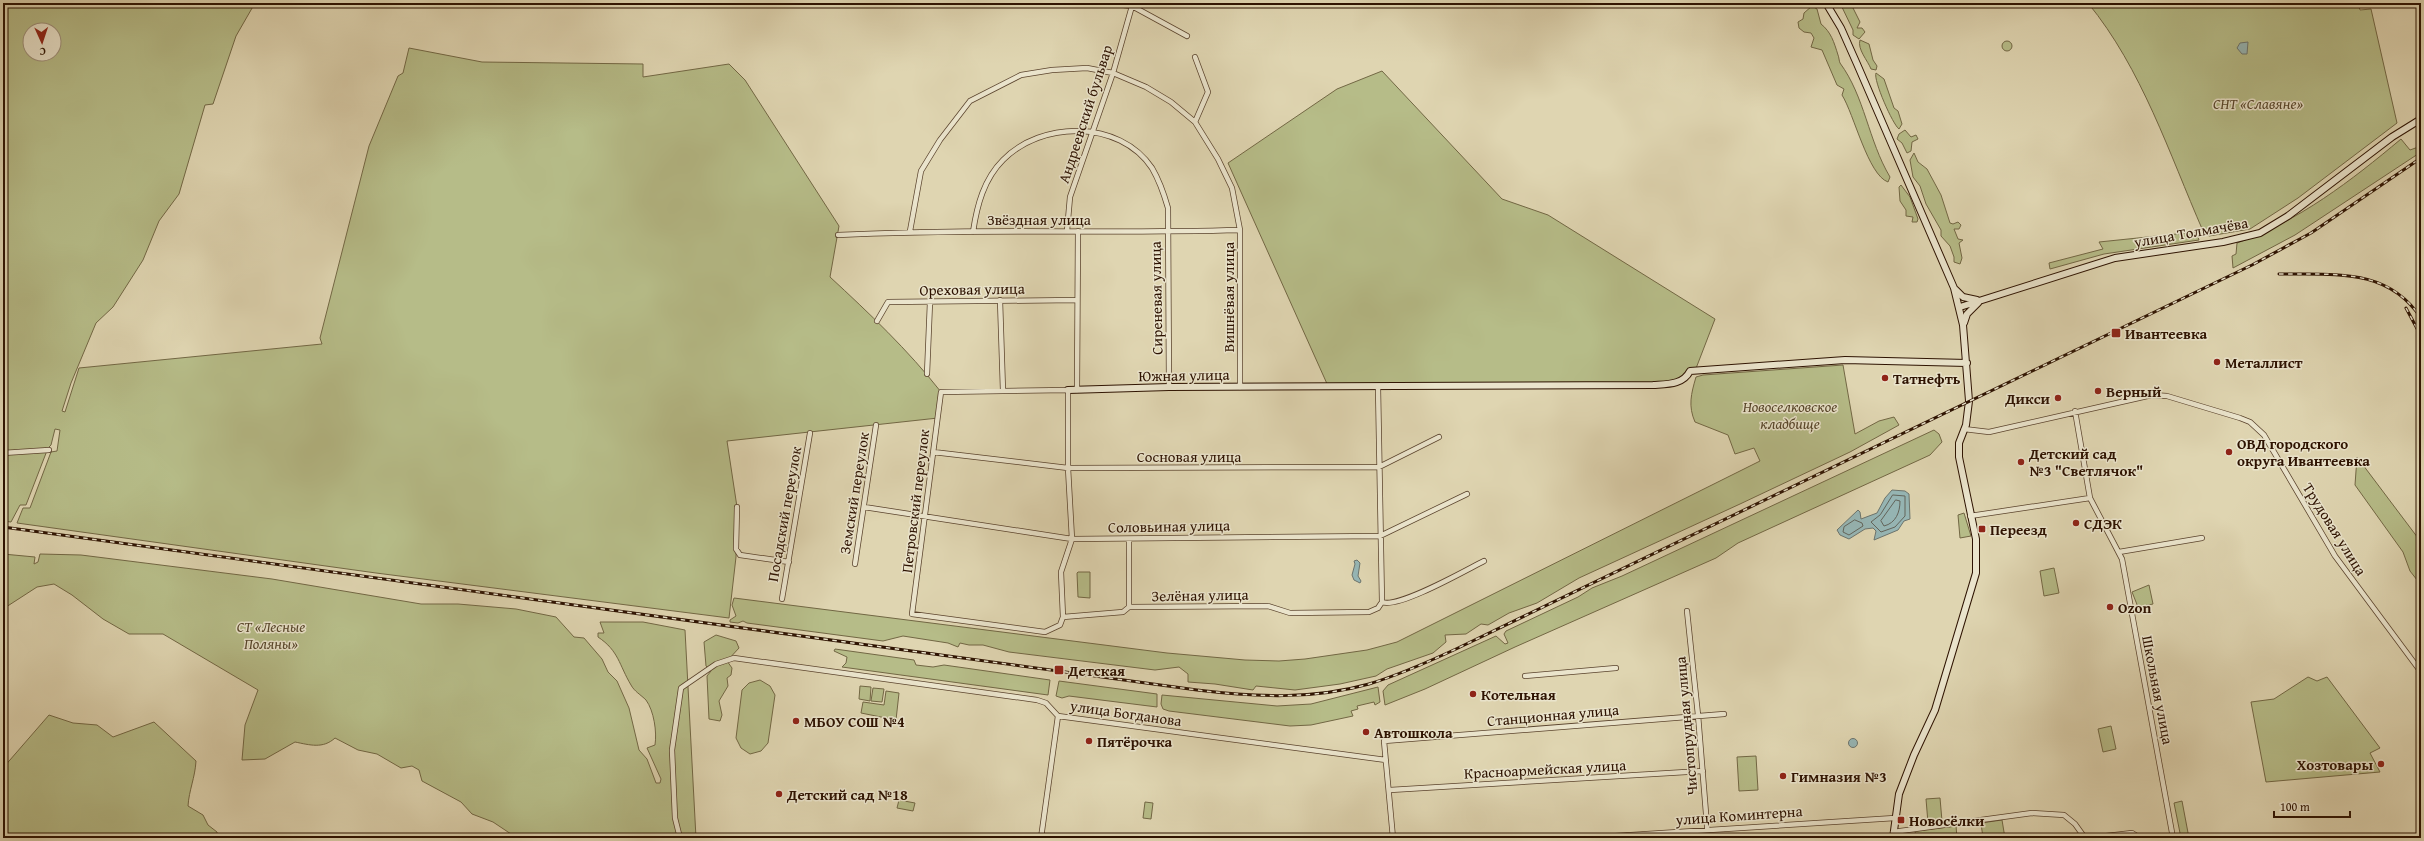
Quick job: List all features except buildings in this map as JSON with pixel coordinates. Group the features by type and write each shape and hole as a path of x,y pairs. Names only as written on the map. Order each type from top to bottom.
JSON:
{"street":[{"path":"1106,3 1132,6 1187,36"},
{"path":"1826,3 1855,58 1954,288 1960,307 1968,363 1968,412 1959,443 1959,457 1977,556 1972,588 1935,710 1899,794 1893,835 2032,813 2064,815 2075,824 2085,838"},
{"name":"Андреевский бульвар","path":"1068,232 1070,197 1113,73 1132,6"},
{"path":"1195,58 1208,92 1195,122"},
{"name":"Вишнёвая улица","path":"910,232 921,171 940,140 970,101 1020,76 1052,70 1087,68 1113,73 1146,87 1171,102 1195,122 1218,159 1232,188 1240,230 1240,387"},
{"name":"улица Толмачёва","path":"1960,307 2115,258 2223,242 2260,232 2288,216 2392,137 2421,119"},
{"name":"Сиреневая улица","path":"973,232 979,201 987,182 1002,161 1018,146 1040,136 1068,130 1092,132 1116,139 1136,152 1151,167 1163,190 1168,208 1169,387"},
{"name":"Звёздная улица","path":"838,235 910,232 1168,232 1240,230"},
{"path":"1077,390 1078,231"},
{"path":"1954,288 1964,297 1983,300"},
{"path":"1000,300 1002,391"},
{"name":"Ореховая улица","path":"877,321 888,302 1077,300"},
{"path":"1963,324 1971,309 1983,300"},
{"path":"927,374 930,302"},
{"name":"Южная улица","path":"941,392 1169,387 1427,388 1653,385 1676,383 1688,376 1690,371 1845,360 1968,363"},
{"path":"1378,387 1382,602"},
{"path":"1063,617 1061,572 1072,539 1068,468 1068,390"},
{"name":"Петровский переулок","path":"941,392 912,614 1045,632 1060,625 1063,617"},
{"name":"Трудовая улица","path":"1964,429 1988,432 2135,397 2167,396 2250,422 2264,435 2335,556 2421,672"},
{"name":"Школьная улица","path":"2075,411 2090,498 2119,552 2125,574 2173,838"},
{"name":"Земский переулок","path":"855,564 876,425"},
{"name":"Посадский переулок","path":"782,599 810,433"},
{"name":"Сосновая улица","path":"933,452 1068,468 1379,467 1439,437"},
{"path":"3,453 49,450"},
{"name":"Соловьиная улица","path":"864,507 924,518 1072,539 1380,536 1468,494"},
{"path":"1970,516 2090,498"},
{"path":"737,507 736,549 740,554 788,562"},
{"path":"2119,552 2202,538"},
{"path":"1129,539 1129,607"},
{"name":"Зелёная улица","path":"1063,617 1123,612 1129,607 1268,606 1290,612 1369,612 1378,608 1382,602 1393,603 1406,598 1484,561"},
{"name":"Чистопрудная улица","path":"1687,611 1698,715 1708,838"},
{"name":"улица Богданова","path":"680,838 675,818 672,750 682,688 724,660 734,658 1038,700 1046,703 1058,716 1386,760"},
{"path":"1525,676 1616,668"},
{"name":"Станционная улица","path":"1386,760 1384,741 1724,714"},
{"path":"1041,838 1058,716"},
{"path":"1386,760 1390,790 1393,838"},
{"name":"Красноармейская улица","path":"1390,790 1703,771"},
{"name":"улица Коминтерна","path":"1584,838 1895,818"},
{"path":"2088,838 2132,833 2140,838"}],"green space":[{"path":"3,3 255,3 236,36 213,104 205,105 179,194 159,221 143,260 113,307 96,323 71,383 62,411 65,412 79,368 322,344 320,338 369,146 398,76 403,73 409,48 482,62 643,64 643,77 729,64 745,80 839,226 830,277 874,318 902,347 941,392 938,418 727,441 737,507 736,557 729,618 376,573 17,523 23,508 30,508 51,452 57,451 60,430 55,429 51,445 48,448 26,505 20,505 11,522 3,521"},
{"path":"1840,3 1854,3 1852,6 1860,22 1857,28 1862,28 1865,32 1859,39 1853,35 1853,30"},
{"name":"СНТ «Славяне»","path":"2088,3 2358,3 2360,10 2371,9 2397,123 2298,198 2250,229 2209,236 2203,231 2153,112 2139,84 2107,29"},
{"path":"1812,6 1817,9 1821,24 1832,38 1840,63 1855,90 1876,148 1890,177 1888,182 1881,177 1874,168 1868,156 1842,95 1844,89 1837,85 1822,50 1811,47 1814,38 1811,33 1804,32 1799,28 1798,22 1803,19 1804,13"},
{"path":"1860,40 1869,44 1873,60 1877,66 1876,70 1871,69 1863,55 1859,44"},
{"path":"2005,41 2009,41 2011,42 2011,50 2005,51 2002,48 2002,44"},
{"path":"1382,71 1502,199 1548,215 1715,319 1695,371 1676,383 1328,386 1228,163 1337,89"},
{"path":"1876,73 1884,79 1894,108 1898,111 1902,124 1899,129 1892,120 1884,102 1877,84"},
{"path":"1905,130 1911,137 1916,135 1918,139 1912,142 1911,151 1907,153 1902,143 1897,139 1899,134"},
{"path":"2401,139 2410,150 2421,146 2421,152 2295,235 2233,268 2232,256 2236,254 2237,243 2260,234 2303,212 2343,185"},
{"path":"1914,153 1918,162 1927,169 1941,195 1950,223 1953,224 1958,222 1961,225 1959,229 1954,229 1958,239 1963,240 1959,243 1962,258 1960,264 1954,262 1954,257 1950,246 1941,236 1941,230 1926,204 1920,186 1913,177 1910,160"},
{"path":"1901,185 1910,197 1918,219 1917,222 1912,222 1913,217 1906,216 1906,210 1900,201 1899,187"},
{"path":"2196,232 2199,240 2104,254 2050,269 2049,263 2103,249 2099,242"},
{"name":"Новоселковское кладбище","path":"1843,365 1855,434 1879,421 1894,417 1899,425 1850,452 1579,578 1537,603 1509,613 1488,625 1481,624 1466,634 1445,635 1446,642 1433,653 1387,669 1376,676 1340,684 1295,690 1256,686 1253,690 1215,684 1188,682 1188,674 1179,667 1155,670 1009,652 983,645 969,645 960,643 958,647 948,643 903,636 883,641 747,623 743,621 738,623 730,622 730,620 736,616 732,605 734,598 1167,653 1245,660 1279,661 1305,659 1367,650 1397,642 1760,461 1754,448 1735,454 1728,435 1695,422 1691,400 1696,377 1703,375"},
{"path":"1934,430 1939,434 1942,442 1930,455 1738,543 1716,558 1515,647 1425,689 1385,705 1383,691 1388,685 1496,636 1505,644 1508,643 1504,634 1506,631 1578,597 1592,588 1622,576"},
{"path":"2357,457 2421,542 2421,585 2410,571 2403,552 2355,485"},
{"path":"1964,513 1971,536 1960,538 1958,515"},
{"name":"СТ «Лесные Поляны»","path":"3,554 35,557 34,564 38,562 40,554 81,555 272,579 421,604 458,604 516,609 556,617 574,637 584,638 602,659 608,672 617,681 629,708 639,750 647,759 656,783 660,783 661,779 647,748 655,745 656,740 651,710 646,700 632,687 615,653 598,637 598,633 604,633 600,622 643,622 685,630 696,838 517,838 493,822 472,814 461,802 422,781 419,770 412,766 401,768 377,754 358,750 335,738 326,744 321,745 295,742 265,759 242,760 245,725 258,690 163,634 129,634 103,619 72,595 54,584 37,587 3,609"},
{"path":"2054,568 2059,593 2044,596 2040,571"},
{"path":"1078,572 1090,572 1090,598 1078,597"},
{"path":"2149,585 2153,604 2138,607 2132,592"},
{"path":"716,635 736,641 739,648 727,661 732,668 731,675 727,678 728,686 719,701 722,715 720,721 709,719 707,676 711,671 706,666 704,642"},
{"path":"835,649 914,660 916,665 933,667 944,665 1050,680 1048,695 842,667 846,663 847,657 834,651"},
{"path":"2308,677 2317,681 2327,677 2380,748 2370,753 2380,772 2266,782 2251,702 2274,699"},
{"path":"760,680 770,686 775,695 768,743 761,751 750,754 741,748 736,738 742,690 749,683"},
{"path":"1059,681 1157,694 1157,707 1069,696 1062,698 1056,696"},
{"path":"860,686 871,687 870,701 859,699"},
{"path":"1378,687 1380,702 1375,705 1374,702 1357,706 1358,709 1351,711 1353,716 1311,725 1290,726 1169,711 1163,709 1161,704 1162,695 1277,706 1311,704"},
{"path":"873,688 884,689 882,702 871,701"},
{"path":"886,691 899,693 896,720 861,713 863,702 884,705"},
{"path":"49,715 73,723 97,725 113,737 154,722 196,761 188,806 203,815 208,825 217,832 218,838 3,838 3,768"},
{"path":"2111,726 2116,749 2103,752 2098,729"},
{"path":"1756,756 1758,790 1739,791 1737,757"},
{"path":"1940,798 1942,821 1928,823 1926,799"},
{"path":"899,800 915,803 913,811 897,808"},
{"path":"2182,801 2189,838 2181,838 2174,803"},
{"path":"1145,802 1153,803 1151,819 1143,818"},
{"path":"2002,820 2005,838 1983,838 1981,823"},
{"path":"1956,826 1957,838 1916,838 1915,831"}],"water":[{"path":"2248,42 2247,54 2242,54 2237,48 2240,43"},
{"path":"1892,490 1905,491 1909,494 1910,519 1904,521 1898,530 1874,540 1876,531 1873,528 1865,529 1849,539 1840,535 1837,530 1858,510 1860,512 1861,519 1877,513 1885,498"},
{"path":"1357,560 1360,563 1358,576 1361,581 1360,583 1354,580 1352,575 1355,564 1354,561"},
{"path":"1851,739 1855,739 1857,743 1855,747 1851,747 1849,745 1849,741"}],"railway":[{"path":"3,527 1197,690 1283,696 1326,693 1369,684 1413,668 1456,649 2252,265 2311,233 2421,158"},
{"path":"2279,274 2339,275 2358,277 2376,282 2392,290 2407,302 2421,318"},
{"path":"2406,308 2421,336"}],"place":[{"name":"Ивантеевка","path":"2116,333"},
{"name":"Металлист","path":"2217,362"},
{"name":"Татнефть","path":"1885,378"},
{"name":"Верный","path":"2098,391"},
{"name":"Дикси","path":"2058,398"},
{"name":"ОВД городского округа Ивантеевка","path":"2229,452"},
{"name":"Детский сад №3 \"Светлячок\"","path":"2021,462"},
{"name":"СДЭК","path":"2076,523"},
{"name":"Переезд","path":"1982,529"},
{"name":"Ozon","path":"2110,607"},
{"name":"Детская","path":"1059,670"},
{"name":"Котельная","path":"1473,694"},
{"name":"МБОУ СОШ №4","path":"796,721"},
{"name":"Автошкола","path":"1366,732"},
{"name":"Пятёрочка","path":"1089,741"},
{"name":"Хозтовары","path":"2381,764"},
{"name":"Гимназия №3","path":"1783,776"},
{"name":"Детский сад №18","path":"779,794"},
{"name":"Новосёлки","path":"1901,820"}]}
